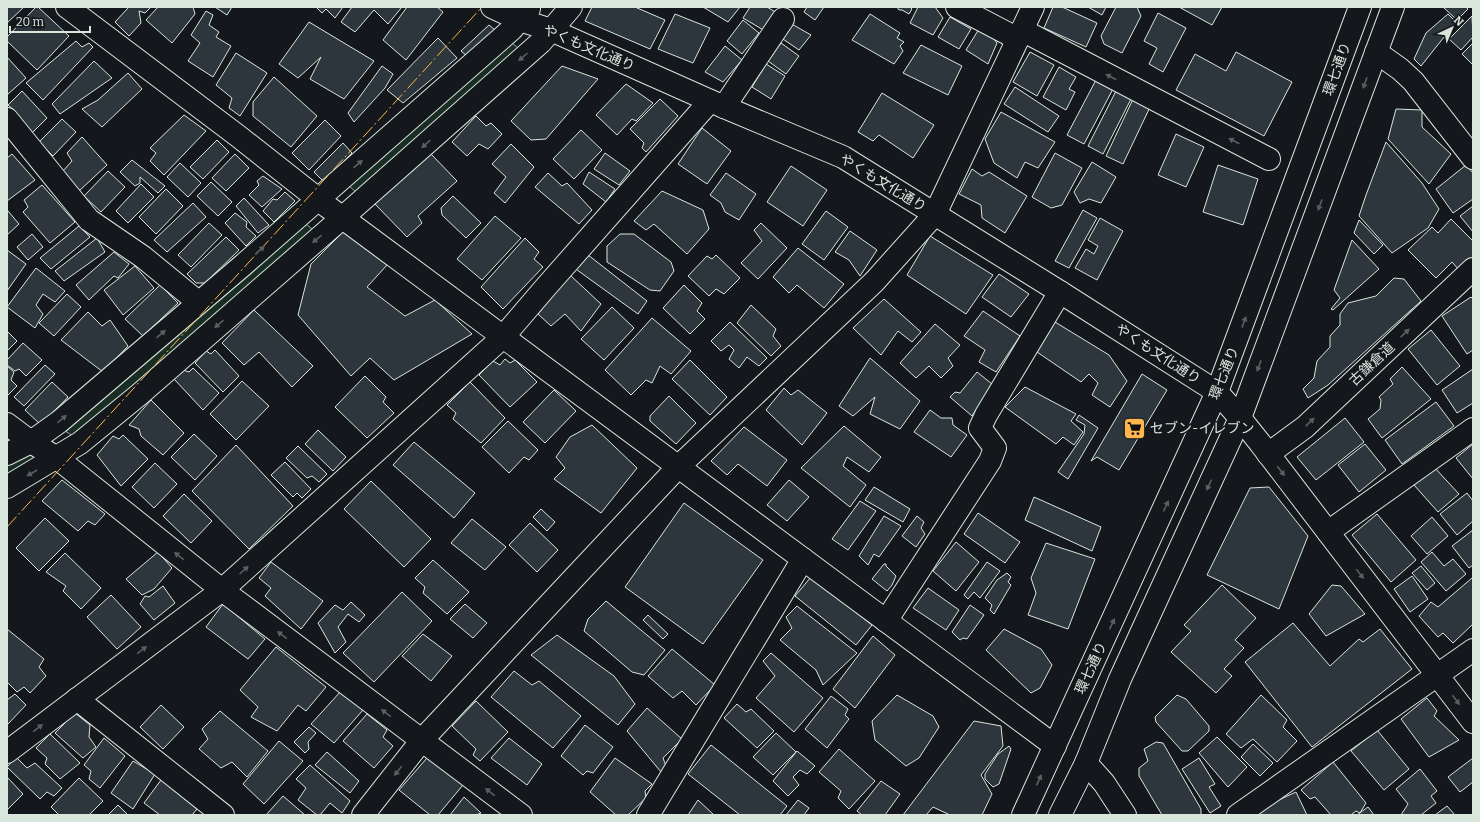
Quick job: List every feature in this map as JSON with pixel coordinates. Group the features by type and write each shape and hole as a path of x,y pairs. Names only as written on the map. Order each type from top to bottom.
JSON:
{"street":[{"path":"67,7 319,198 342,218 1055,746"},
{"name":"やくも文化通り","path":"492,7 525,13 551,30 717,104 843,157 1217,392 1240,418 1268,454 1473,722"},
{"path":"7,487 80,443 140,394 541,42 571,7"},
{"path":"957,7 1020,34 1269,159"},
{"path":"363,815 422,740 678,467 874,282 935,214 1033,7"},
{"name":"環七通り","path":"1023,815 1217,392 1360,7"},
{"path":"1060,815 1086,763 1120,679 1240,418 1393,7"},
{"path":"7,454 31,442 59,422 512,29 525,13"},
{"path":"7,752 222,590 503,337 555,276 717,104 783,19"},
{"path":"1376,52 1400,69 1413,81 1473,158"},
{"path":"11,133 88,220 143,257 198,302"},
{"name":"古鎌倉道","path":"1268,454 1305,427 1473,269"},
{"path":"886,621 990,461 995,448 980,428 990,408 1060,292"},
{"path":"7,424 56,458 222,590 521,815"},
{"path":"1328,532 1473,429"},
{"path":"648,815 803,559"},
{"path":"1238,815 1473,650"},
{"path":"77,699 223,815"},
{"path":"1086,763 1104,783 1125,815"}],"green space":[{"path":"508,43 512,43 519,49 358,194 349,186"},
{"path":"303,222 311,228 313,232 82,434 73,436 65,431"},
{"path":"27,451 37,457 7,480 7,461"}],"building":[{"path":"7,7 24,7 7,23"},
{"path":"36,7 38,7 69,36 37,70 7,41 7,37"},
{"path":"129,7 151,7 145,13 139,11 141,23 129,36 115,22"},
{"path":"158,7 193,7 195,14 172,43 146,20"},
{"path":"215,7 232,7 227,15"},
{"path":"316,7 343,7 335,18 326,9 322,13"},
{"path":"352,7 402,7 388,24 374,10 355,32 341,22"},
{"path":"407,7 437,7 443,12 406,60 383,40"},
{"path":"592,7 635,7 665,20 650,49 585,21"},
{"path":"703,7 740,7 728,22"},
{"path":"750,7 767,7 777,13 765,31 743,18"},
{"path":"807,7 824,7 815,20 804,12"},
{"path":"897,7 910,7 912,9 909,14 899,10"},
{"path":"918,7 935,7 943,18 933,35 910,23"},
{"path":"1053,7 1062,7 1097,23 1086,47 1044,28"},
{"path":"1088,7 1106,7 1102,15"},
{"path":"1116,7 1137,7 1141,16 1122,53 1104,44 1101,36"},
{"path":"1179,7 1222,7 1212,25"},
{"path":"1443,7 1466,7 1468,9 1457,20"},
{"path":"206,11 213,15 209,25 219,32 216,37 231,46 213,77 188,61 200,43 191,35"},
{"path":"1158,13 1186,28 1163,72 1149,64 1157,48 1144,41"},
{"path":"675,14 710,28 693,63 658,49"},
{"path":"870,14 900,33 897,38 904,42 900,46 903,51 894,64 852,40"},
{"path":"1448,14 1456,22 1421,66 1414,59 1426,33"},
{"path":"1472,16 1473,37 1461,50 1449,39"},
{"path":"950,17 971,29 959,49 938,37"},
{"path":"743,20 759,33 742,54 727,41"},
{"path":"309,22 374,61 344,99 310,79 321,57 298,78 279,64"},
{"path":"790,23 811,35 799,50 780,37"},
{"path":"489,25 495,30 467,56 461,51"},
{"path":"979,29 991,35 997,43 988,64 966,50"},
{"path":"438,38 457,58 403,103 387,90"},
{"path":"76,41 82,47 89,43 93,47 43,100 26,83"},
{"path":"781,43 799,56 786,74 768,61"},
{"path":"1473,43 1473,65 1462,54"},
{"path":"921,45 962,66 948,95 903,73"},
{"path":"725,46 742,60 723,82 705,72"},
{"path":"1030,52 1054,65 1037,96 1013,82"},
{"path":"1236,52 1292,82 1264,136 1176,90 1195,54 1226,71"},
{"path":"236,53 267,73 240,116 229,108 232,98 216,85"},
{"path":"7,57 26,78 7,95"},
{"path":"94,61 112,78 60,114 52,104"},
{"path":"766,64 785,76 771,99 752,87"},
{"path":"382,66 393,74 385,88 354,122 348,113"},
{"path":"562,66 598,79 546,139 531,140 511,121"},
{"path":"1059,67 1076,77 1069,89 1075,92 1066,110 1043,97"},
{"path":"128,73 142,89 102,127 82,109 98,100"},
{"path":"274,77 317,116 291,147 253,116 253,102"},
{"path":"1097,78 1114,87 1084,144 1067,135"},
{"path":"626,84 653,103 636,121 632,119 617,135 596,115"},
{"path":"1015,87 1059,116 1048,132 1004,104"},
{"path":"1117,89 1132,97 1103,154 1088,146"},
{"path":"22,91 47,118 32,133 14,115 15,111 8,105"},
{"path":"882,93 934,125 913,158 879,135 873,141 858,132"},
{"path":"1134,97 1151,105 1123,164 1106,156"},
{"path":"660,99 678,116 646,152 642,148 644,143 630,129"},
{"path":"1396,109 1422,110 1422,127 1451,154 1429,184 1388,139"},
{"path":"1001,112 1055,142 1038,168 1025,162 1017,178 994,163 985,139"},
{"path":"184,115 206,131 164,175 150,161 156,153 150,148"},
{"path":"476,116 486,126 491,123 502,134 488,149 479,144 467,156 452,142"},
{"path":"62,119 76,132 53,156 39,142"},
{"path":"325,120 341,136 309,170 292,153"},
{"path":"702,128 731,151 707,184 678,164"},
{"path":"581,130 602,150 574,179 553,159"},
{"path":"1176,134 1204,147 1186,187 1158,175"},
{"path":"82,137 107,165 79,191 62,172 72,161 67,153"},
{"path":"217,140 229,152 203,179 190,167"},
{"path":"1386,142 1422,183 1439,209 1428,228 1392,253 1359,216"},
{"path":"343,143 352,153 324,182 314,172"},
{"path":"511,144 534,167 505,203 494,193 506,177 492,164"},
{"path":"430,153 457,181 418,216 422,223 407,237 374,203"},
{"path":"605,153 630,171 619,185 594,169"},
{"path":"1055,153 1082,168 1062,205 1051,208 1032,197"},
{"path":"12,154 35,180 7,201 7,158"},
{"path":"235,154 249,168 226,191 212,178"},
{"path":"132,160 165,186 158,193 140,177 140,183 135,186 120,172"},
{"path":"1092,162 1116,177 1101,203 1089,199 1080,203 1074,192"},
{"path":"180,163 201,183 188,197 167,177"},
{"path":"1218,165 1258,179 1243,225 1203,212"},
{"path":"1466,165 1473,173 1473,199 1453,213 1436,189"},
{"path":"791,166 827,190 803,226 767,202"},
{"path":"972,169 982,176 989,172 1027,196 1005,233 982,218 981,205 959,194"},
{"path":"108,171 125,187 101,212 84,196"},
{"path":"589,172 615,189 606,202 583,184"},
{"path":"548,173 562,186 567,183 592,210 579,224 535,187"},
{"path":"726,173 756,194 739,220 725,212 721,203 710,195"},
{"path":"263,176 282,189 262,207 249,195 259,185 257,181"},
{"path":"211,182 232,202 218,216 197,196"},
{"path":"141,184 154,197 128,223 116,211"},
{"path":"42,185 75,222 50,243 23,212 28,207 24,200"},
{"path":"166,189 183,206 156,234 139,217"},
{"path":"662,191 703,210 709,229 687,254 654,224 646,230 634,221"},
{"path":"285,192 295,201 274,222 263,211 273,199 277,200"},
{"path":"453,196 481,223 466,238 442,215 441,208"},
{"path":"244,198 269,225 258,233 236,206"},
{"path":"193,203 206,217 167,252 154,240"},
{"path":"1473,206 1473,232 1460,216"},
{"path":"1083,210 1097,218 1069,268 1055,261"},
{"path":"8,211 19,224 7,235 7,212"},
{"path":"826,211 848,227 824,260 802,244"},
{"path":"235,213 247,222 246,227 256,236 246,246 225,223"},
{"path":"495,216 521,238 482,280 457,259"},
{"path":"1100,218 1123,231 1097,280 1075,268 1086,249 1094,254 1098,246 1088,240"},
{"path":"1451,219 1473,241 1473,258 1460,271 1452,262 1436,278 1408,250 1432,227 1438,233"},
{"path":"1359,220 1383,245 1374,254 1354,233"},
{"path":"209,223 222,235 191,267 178,255"},
{"path":"761,223 787,248 758,279 741,263 762,241 754,230"},
{"path":"79,226 90,237 51,269 40,258"},
{"path":"850,231 877,250 860,276 849,260 835,252"},
{"path":"343,232 387,265 367,287 405,316 435,300 472,334 394,380 370,358 351,376 298,315 311,264"},
{"path":"32,234 43,247 28,260 17,247"},
{"path":"620,234 634,234 671,262 674,271 660,291 650,290 607,262 607,246"},
{"path":"930,236 993,275 966,314 907,275"},
{"path":"226,237 239,250 205,283 196,283 187,274"},
{"path":"97,238 105,252 64,281 55,271"},
{"path":"525,238 539,252 534,259 543,267 503,309 481,287"},
{"path":"1352,240 1379,269 1333,310 1331,309 1340,298 1334,290"},
{"path":"798,248 844,284 824,308 797,285 789,293 773,277"},
{"path":"7,250 26,264 7,291"},
{"path":"583,251 647,301 638,314 573,267"},
{"path":"114,252 129,264 118,278 114,276 89,300 76,285"},
{"path":"716,255 740,278 724,294 716,289 709,296 688,276 707,256 712,259"},
{"path":"135,266 154,288 123,315 104,290"},
{"path":"36,268 65,291 55,302 43,294 36,305 43,314 35,328 7,307"},
{"path":"999,274 1029,294 1011,317 982,297"},
{"path":"570,275 601,304 581,331 565,314 551,326 538,314"},
{"path":"1394,278 1404,279 1421,301 1328,385 1308,398 1303,389 1314,378 1317,361 1330,347 1330,336 1340,325 1340,314 1348,303 1376,296"},
{"path":"160,285 178,303 143,336 125,319"},
{"path":"684,285 702,303 697,311 705,319 690,334 663,308"},
{"path":"67,294 81,307 54,336 39,323"},
{"path":"1471,297 1473,299 1473,350 1467,354 1442,316"},
{"path":"884,299 921,332 912,342 898,331 881,355 853,328"},
{"path":"751,305 776,329 773,336 781,346 771,356 737,323"},
{"path":"612,307 634,328 604,360 581,339"},
{"path":"254,310 313,366 292,387 259,352 244,365 222,343"},
{"path":"983,311 1020,336 996,372 979,362 985,350 964,336"},
{"path":"88,312 102,326 110,320 128,346 103,372 61,340"},
{"path":"652,318 691,351 671,374 660,366 652,383 646,380 631,395 605,370"},
{"path":"730,322 767,358 759,366 747,357 739,368 729,359 734,350 729,345 721,351 711,341"},
{"path":"1055,322 1109,355 1127,381 1110,407 1092,395 1098,383 1089,374 1081,382 1037,352"},
{"path":"935,324 960,345 948,358 953,366 941,378 929,366 916,378 900,363"},
{"path":"1431,330 1460,366 1437,385 1408,349"},
{"path":"7,331 17,341 7,351"},
{"path":"23,343 42,360 26,376 19,369 15,371 7,365 7,360"},
{"path":"215,350 239,376 223,392 195,363 206,351 211,354"},
{"path":"870,358 920,401 900,429 870,414 875,397 853,416 839,406"},
{"path":"505,359 510,363 515,360 537,382 510,407 479,375 493,361 500,365"},
{"path":"690,360 727,397 710,415 672,379"},
{"path":"45,365 55,374 24,406 14,397"},
{"path":"7,366 14,372 11,380 17,386 7,396"},
{"path":"1402,367 1431,399 1382,438 1368,419 1380,409 1381,400 1379,397 1393,384 1390,379"},
{"path":"193,368 219,393 203,410 174,379 183,370 189,372"},
{"path":"1473,369 1473,403 1457,413 1442,390"},
{"path":"977,372 992,384 972,416 950,397 955,392 960,393"},
{"path":"1142,374 1167,390 1119,470 1097,457 1091,461"},
{"path":"365,376 386,397 383,402 394,413 367,438 335,407"},
{"path":"242,381 269,406 236,440 210,414"},
{"path":"52,382 68,397 41,425 25,410"},
{"path":"470,382 505,418 481,443 453,419 456,413 447,405"},
{"path":"1025,387 1076,414 1071,421 1083,432 1074,445 1063,437 1056,444 1005,407"},
{"path":"784,388 791,395 798,390 827,413 802,445 766,410"},
{"path":"554,390 576,411 545,443 523,422"},
{"path":"669,396 696,423 676,444 650,421 650,416"},
{"path":"151,400 184,433 163,455 141,436 139,429 129,425"},
{"path":"1436,402 1454,426 1402,464 1385,440"},
{"path":"930,410 941,418 952,418 953,425 967,435 951,457 914,432"},
{"path":"1079,415 1098,428 1068,479 1058,472 1084,434 1085,425 1076,420"},
{"path":"1345,418 1364,442 1316,480 1297,457"},
{"path":"508,421 538,450 529,460 524,457 509,473 482,447"},
{"path":"592,425 637,468 601,513 554,479 565,468 556,457 570,437"},
{"path":"844,426 881,457 869,472 847,457 843,466 866,485 850,507 801,468"},
{"path":"744,427 787,460 767,486 738,464 727,475 711,461"},
{"path":"318,430 346,457 333,471 305,444"},
{"path":"194,434 217,456 195,480 171,457"},
{"path":"123,435 148,459 121,486 97,455 113,436 119,439"},
{"path":"414,442 475,493 454,518 393,465"},
{"path":"1365,444 1386,470 1359,492 1338,465"},
{"path":"1473,444 1473,479 1456,458"},
{"path":"236,445 293,506 249,549 192,491"},
{"path":"298,446 327,474 319,482 312,476 307,478 286,458"},
{"path":"285,462 311,489 302,498 297,493 293,497 271,475"},
{"path":"155,463 177,484 154,508 132,487"},
{"path":"1434,467 1459,494 1438,512 1414,485"},
{"path":"62,480 105,514 95,525 88,521 78,531 42,501"},
{"path":"789,480 809,497 787,521 767,505"},
{"path":"371,481 431,539 404,567 344,509"},
{"path":"874,487 910,509 903,522 865,500"},
{"path":"1269,487 1308,536 1279,609 1207,575 1250,488"},
{"path":"1467,493 1473,501 1473,521 1457,535 1440,514"},
{"path":"184,494 212,521 191,543 163,516"},
{"path":"1034,497 1101,527 1092,551 1025,520"},
{"path":"860,501 876,511 848,550 832,539"},
{"path":"684,503 763,560 703,644 625,587"},
{"path":"541,509 555,522 547,531 533,517"},
{"path":"978,513 1020,542 1005,563 964,534"},
{"path":"1377,514 1416,560 1391,582 1352,535"},
{"path":"884,516 901,526 879,557 874,554 868,565 859,556"},
{"path":"917,516 924,522 921,528 925,534 916,547 902,536"},
{"path":"1432,517 1448,536 1427,554 1411,536"},
{"path":"45,518 69,541 39,571 16,548"},
{"path":"472,519 506,547 485,570 451,543"},
{"path":"530,523 558,550 537,572 509,545"},
{"path":"1473,530 1473,565 1469,568 1452,546"},
{"path":"956,542 979,562 956,591 933,571"},
{"path":"1046,543 1095,559 1068,629 1028,615 1036,593 1031,578"},
{"path":"158,552 172,568 154,589 142,595 126,579"},
{"path":"1432,552 1444,566 1453,559 1466,574 1446,591 1421,562"},
{"path":"65,553 101,588 81,609 63,591 66,586 46,572"},
{"path":"433,560 469,592 447,614 423,593 425,587 415,578"},
{"path":"271,562 323,601 301,629 265,596 271,588 259,578"},
{"path":"987,562 1000,571 980,598 974,592 968,599 964,595"},
{"path":"884,564 886,564 886,566 896,576 892,585 887,591 872,579"},
{"path":"1421,566 1435,583 1427,590 1412,573"},
{"path":"1007,573 1011,577 1008,582 1011,585 994,614 990,610 992,605 985,598 997,580"},
{"path":"1412,576 1428,599 1410,612 1394,589"},
{"path":"811,577 872,625 856,645 795,596"},
{"path":"1472,578 1473,624 1453,643 1443,633 1438,637 1419,616 1431,602 1438,607"},
{"path":"1222,585 1256,618 1235,640 1244,648 1224,669 1232,676 1216,693 1171,652 1191,631 1184,625"},
{"path":"1332,585 1341,586 1365,614 1326,636 1309,614"},
{"path":"163,586 175,603 154,620 140,604 145,596 149,597"},
{"path":"928,588 959,610 946,630 913,608"},
{"path":"402,592 432,621 374,682 343,653"},
{"path":"111,595 141,627 117,649 87,617"},
{"path":"606,601 665,650 644,675 632,672 584,631 588,619"},
{"path":"351,602 365,615 359,622 348,614 338,627 346,642 335,653 318,623 335,605 343,610"},
{"path":"223,604 265,639 248,659 206,627"},
{"path":"465,604 487,623 473,638 450,619"},
{"path":"970,605 984,615 967,639 963,638 960,640 952,632"},
{"path":"797,606 857,653 823,685 816,670 780,640 792,628 786,617"},
{"path":"648,615 668,634 663,639 643,620"},
{"path":"1293,623 1330,666 1359,639 1363,642 1380,629 1412,669 1312,747 1245,662"},
{"path":"7,629 44,659 39,667 46,676 30,693 24,687 17,692 7,682"},
{"path":"1004,629 1041,649 1052,665 1040,688 1031,693 986,650"},
{"path":"423,634 452,656 431,681 402,656"},
{"path":"557,635 614,676 635,704 618,725 531,655"},
{"path":"873,636 895,655 855,708 833,689"},
{"path":"276,647 326,687 306,711 298,705 277,731 251,717 258,707 240,690"},
{"path":"672,649 715,685 696,705 682,691 673,698 648,676"},
{"path":"771,653 823,698 794,732 756,698 775,676 763,661"},
{"path":"514,671 532,685 539,681 581,716 553,748 491,697"},
{"path":"341,691 363,710 334,743 311,724"},
{"path":"15,694 26,705 7,725 7,700"},
{"path":"897,695 933,716 939,727 919,758 906,766 875,740 872,721"},
{"path":"1177,695 1186,699 1209,726 1209,731 1188,751 1182,751 1156,722 1155,717"},
{"path":"1261,695 1287,720 1283,727 1297,741 1277,762 1253,739 1241,748 1226,734"},
{"path":"831,696 848,709 845,715 849,719 827,748 805,729"},
{"path":"1427,698 1437,711 1434,716 1459,740 1429,757 1401,719"},
{"path":"476,701 508,732 480,761 473,755 476,749 452,726"},
{"path":"737,704 746,712 751,709 774,731 757,748 724,718"},
{"path":"161,705 184,727 163,749 140,727"},
{"path":"647,708 682,739 663,758 666,766 661,772 627,731"},
{"path":"220,711 268,751 247,777 232,762 221,768 199,749 208,739 202,729"},
{"path":"75,713 90,725 89,737 96,747 83,758 55,733"},
{"path":"367,714 387,730 383,737 393,746 374,768 343,741"},
{"path":"974,721 1001,726 1003,746 981,775 992,794 982,815 950,815 933,807 926,815 903,815"},
{"path":"585,725 613,747 593,773 587,771 583,775 561,756"},
{"path":"309,727 316,733 308,742 309,749 305,753 294,742"},
{"path":"1377,730 1409,769 1384,790 1351,751"},
{"path":"776,733 796,752 773,775 753,757"},
{"path":"50,734 80,763 60,779 45,764 47,758 36,748"},
{"path":"1217,737 1247,767 1228,787 1199,753"},
{"path":"104,738 125,756 100,788 89,779 91,771 84,765"},
{"path":"509,738 542,764 527,785 491,758"},
{"path":"279,741 303,761 264,804 243,784"},
{"path":"1156,742 1163,743 1201,809 1201,815 1162,815 1139,776 1139,768 1148,761 1144,749"},
{"path":"1253,744 1273,763 1260,776 1241,757"},
{"path":"711,745 787,806 780,815 740,815 688,774"},
{"path":"1009,746 1011,749 999,784 993,787 985,779 985,774 998,754"},
{"path":"839,749 875,781 849,809 838,798 841,791 819,772"},
{"path":"797,751 815,766 807,774 800,770 793,777 799,785 788,796 773,781"},
{"path":"327,752 359,781 350,793 315,765"},
{"path":"16,757 27,768 35,763 62,788 54,796 47,792 40,799 7,767"},
{"path":"427,758 463,785 438,815 430,815 399,790"},
{"path":"615,758 652,784 645,791 646,798 628,815 616,815 590,792"},
{"path":"1199,758 1215,784 1209,787 1221,806 1210,813 1182,769"},
{"path":"1473,758 1473,782 1460,792 1448,777"},
{"path":"133,761 155,774 133,809 111,793"},
{"path":"1333,762 1366,803 1360,813 1356,811 1351,815 1331,815 1315,797 1310,799 1301,790"},
{"path":"310,765 350,801 342,813 330,803 320,815 317,815 298,800 306,788 296,779"},
{"path":"1420,769 1437,791 1431,796 1436,803 1421,815 1401,815 1408,804 1396,789"},
{"path":"7,777 23,794 7,810"},
{"path":"79,778 103,801 89,815 59,815 51,807"},
{"path":"161,780 197,809 192,815 160,815 144,803"},
{"path":"881,781 900,794 885,815 862,815 857,811"},
{"path":"1296,792 1307,815 1257,815 1255,811"},
{"path":"283,796 305,815 266,815"},
{"path":"464,797 481,813 476,815 450,815"},
{"path":"698,800 714,815 688,815"},
{"path":"798,800 809,808 804,815 786,815"},
{"path":"118,805 128,815 108,815"},
{"path":"1447,806 1455,815 1435,815"},
{"path":"1368,807 1374,815 1357,815"}],"power":[{"path":"7,527 482,7"}],"place":[{"name":"セブン-イレブン","path":"1135,428"}]}
